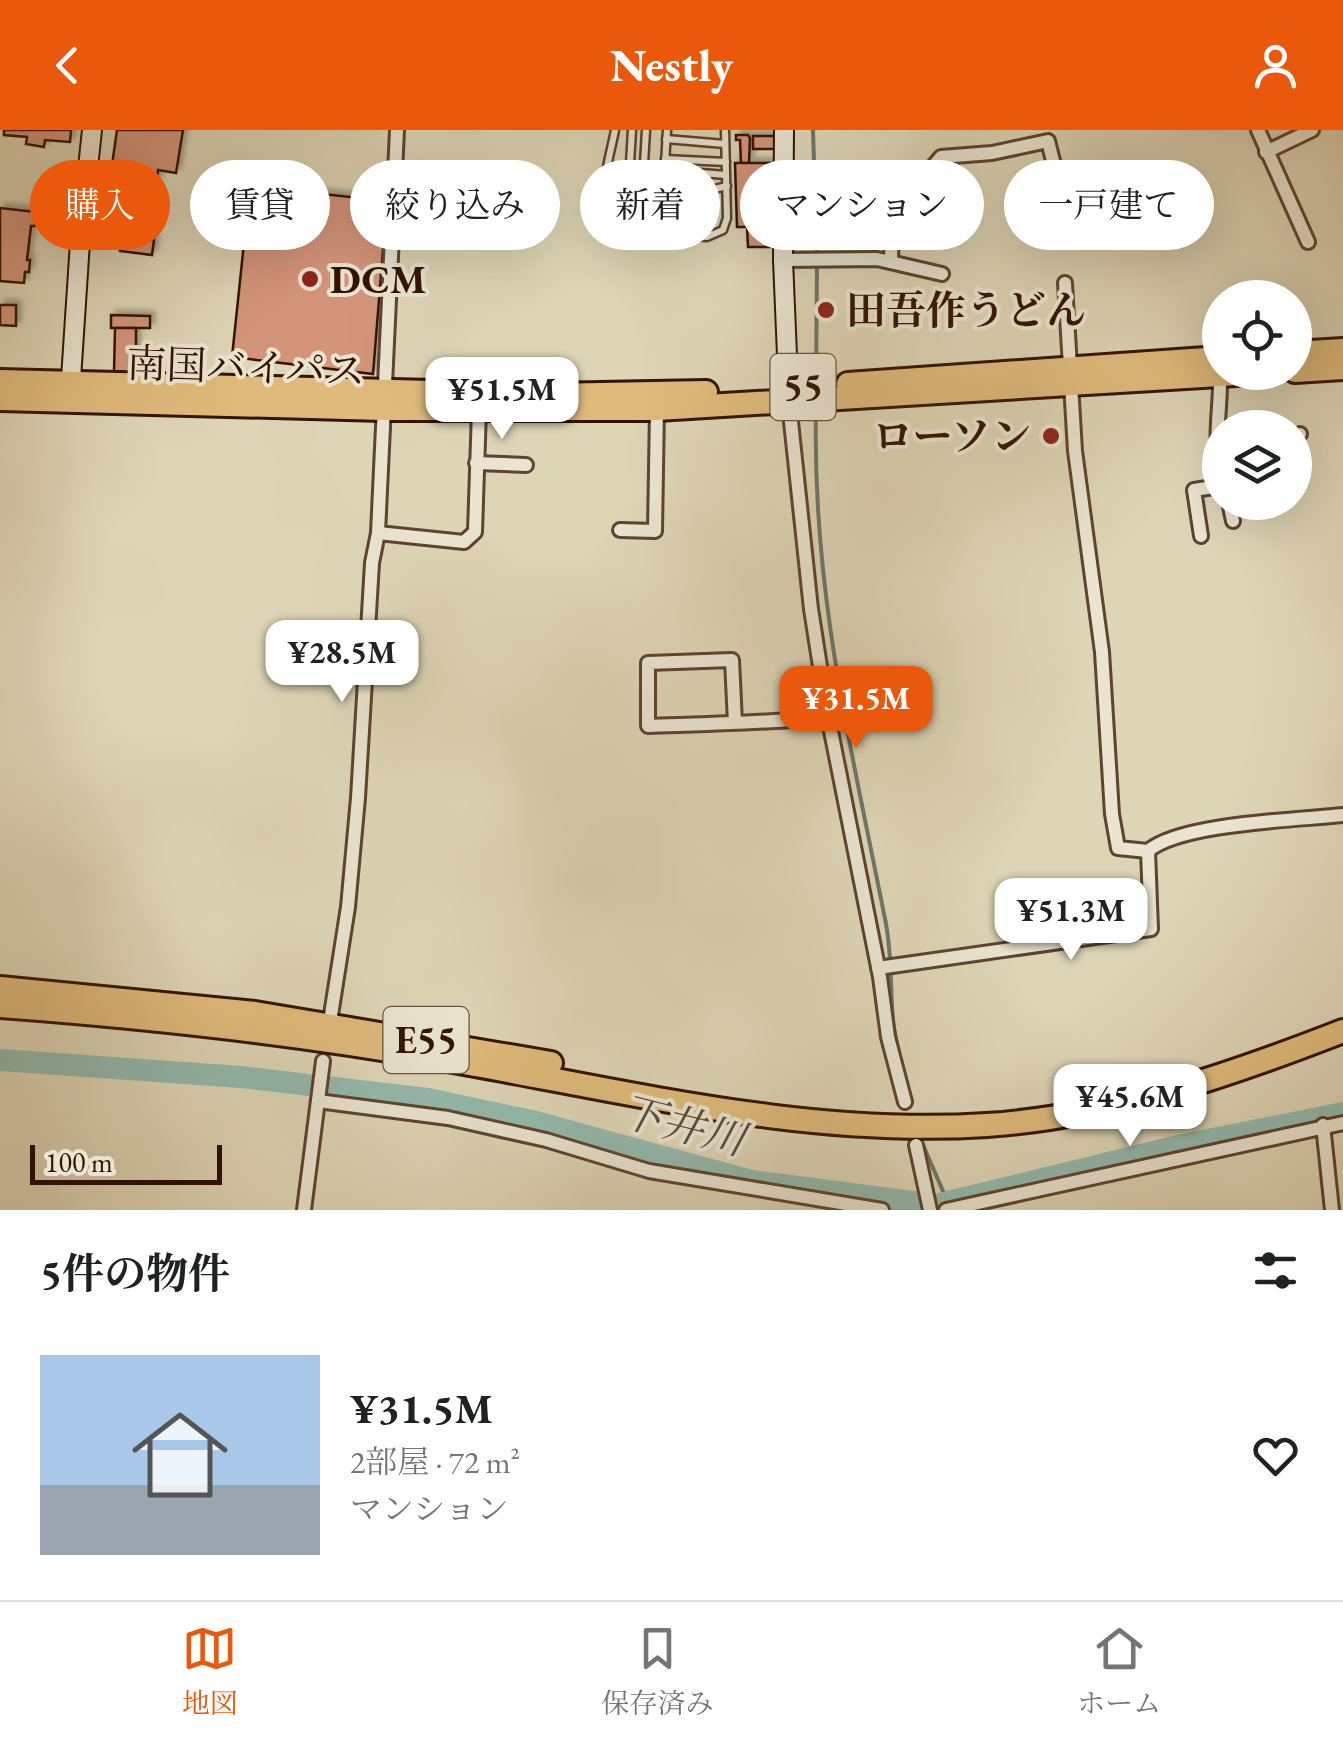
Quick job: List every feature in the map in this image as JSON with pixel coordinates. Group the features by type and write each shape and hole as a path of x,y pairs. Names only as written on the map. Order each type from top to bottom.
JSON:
{"highway":[{"path":"1312,352 1343,350"},
{"name":"南国バイパス","path":"384,400 479,410 657,409 789,396 1202,368"},
{"path":"1312,370 1343,368"},
{"name":"南国バイパス","path":"0,381 70,391 384,400 549,395 789,396"},
{"name":"南国バイパス","path":"0,399 70,391"},
{"name":"E55","path":"0,988 254,1013 371,1030 847,1122"},
{"name":"E55","path":"0,1006 249,1030 438,1058 690,1106 847,1122 948,1126 1051,1118 1189,1085 1343,1031"}],"street":[{"path":"70,391 92,130"},
{"path":"331,1015 348,907 372,563 378,533 397,130"},
{"path":"784,130 785,160"},
{"path":"1258,130 1308,242"},
{"path":"1266,152 1312,130"},
{"path":"939,160 1048,142 1053,160"},
{"path":"782,250 789,396 812,615 888,1037 905,1102"},
{"path":"891,250 891,262"},
{"path":"782,260 860,259 942,274"},
{"path":"1065,283 1075,450 1102,652 1112,814 1118,848 1148,850 1159,842 1213,829 1343,815"},
{"path":"620,530 655,530 657,409"},
{"path":"378,533 464,542 475,532 479,410"},
{"path":"476,462 526,465"},
{"path":"1201,536 1194,490 1202,489"},
{"path":"735,723 732,660 648,663 648,726 735,723 828,716"},
{"path":"878,968 1150,929 1148,850"},
{"path":"304,1210 323,1061"},
{"path":"318,1100 448,1118 546,1140 649,1171 882,1210"},
{"path":"946,1210 1343,1123"},
{"path":"1323,1125 1332,1210"},
{"path":"916,1145 930,1210"}],"lane":[{"path":"610,160 614,130"},
{"path":"630,160 632,130"},
{"path":"644,160 646,130"},
{"path":"667,130 665,158 726,162"},
{"path":"720,232 728,218 725,130"},
{"path":"666,140 725,144"},
{"path":"720,174 726,174"},
{"path":"720,188 726,186"}],"building":[{"path":"4,130 71,130 70,142 45,140 44,147 26,144 27,137 4,135"},
{"path":"117,130 183,130 176,173 170,172 170,160 113,160"},
{"path":"736,135 750,138 749,160 741,160 740,140 736,140"},
{"path":"753,136 776,136 776,149 753,149"},
{"path":"735,163 740,163 740,227"},
{"name":"DCM","path":"330,195 350,197 350,250 383,250 373,374 232,357 243,250 330,250"},
{"path":"0,208 30,211 29,272 25,272 24,283 0,281"},
{"path":"120,250 153,250 152,255"},
{"path":"0,305 16,305 16,326 0,325"},
{"path":"111,315 150,316 150,328 111,328"},
{"path":"115,328 136,328 136,373 114,372"}],"waterway":[{"path":"813,130 817,255"},
{"path":"816,390 817,265"},
{"path":"816,410 816,476 827,602 846,726 887,927 894,1030 912,1102"},
{"name":"下井川","path":"0,1060 241,1077 428,1099 536,1122 752,1181 936,1205 1178,1146 1343,1113"},
{"path":"923,1145 949,1205"}],"place":[{"name":"DCM","path":"310,279"},
{"name":"田吾作うどん","path":"826,310"},
{"name":"ローソン","path":"1051,436"}]}
